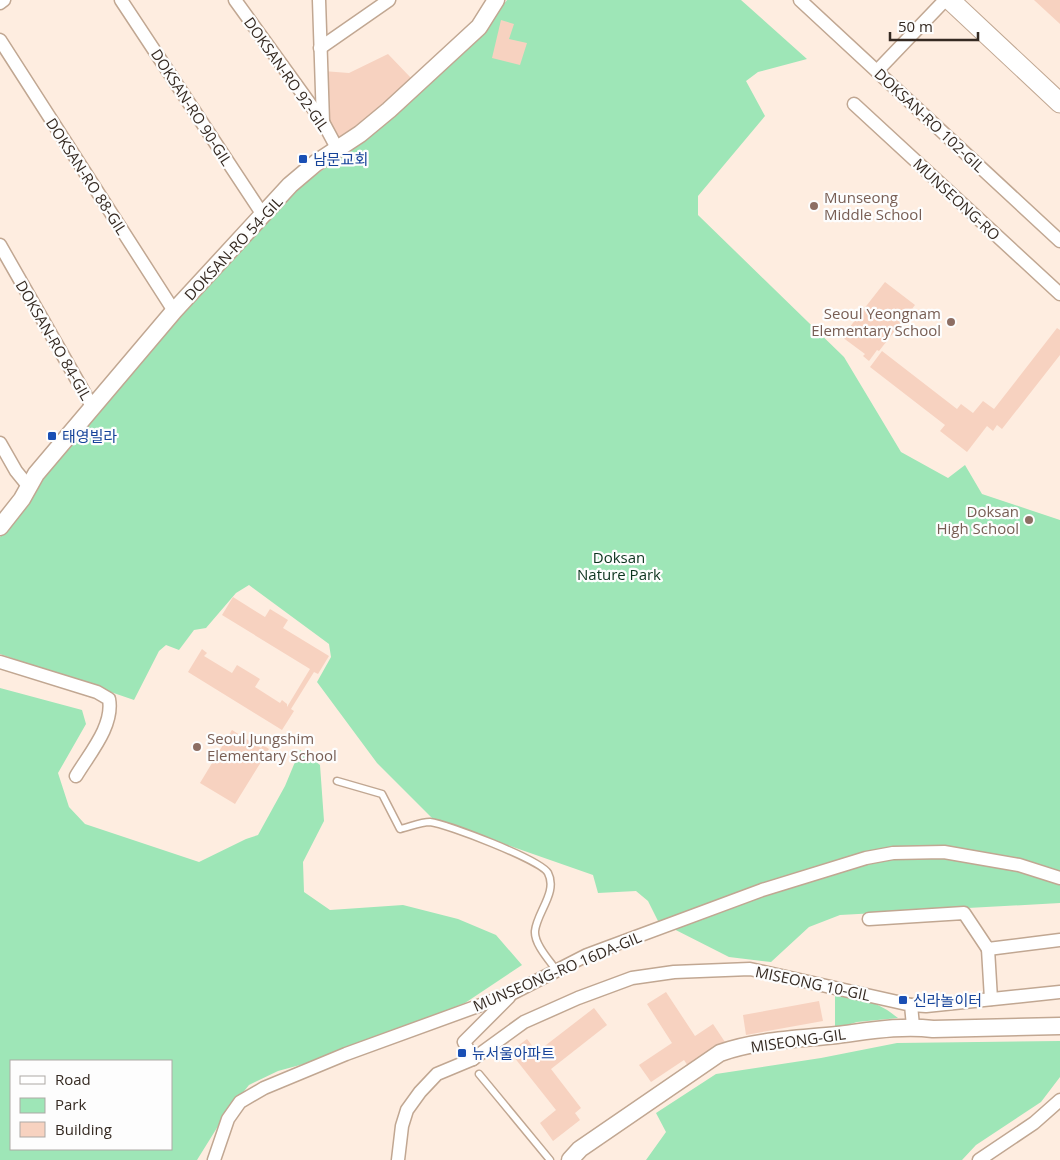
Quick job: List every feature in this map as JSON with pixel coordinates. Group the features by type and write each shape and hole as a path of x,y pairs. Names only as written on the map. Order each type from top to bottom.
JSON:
{"main road":[{"path":"950,0 1060,103"},
{"path":"968,0 1060,88"}],"street":[{"path":"0,3 4,0"},
{"name":"DOKSAN-RO 90-GIL","path":"122,0 263,215"},
{"name":"DOKSAN-RO 92-GIL","path":"235,0 323,122 338,150"},
{"path":"319,0 323,122"},
{"path":"320,48 389,0"},
{"name":"DOKSAN-RO 54-GIL","path":"0,527 11,515 36,474 174,311 300,175 338,150 389,110 479,27 496,0"},
{"name":"DOKSAN-RO 102-GIL","path":"800,0 1058,235"},
{"path":"877,71 945,0"},
{"name":"DOKSAN-RO 88-GIL","path":"0,40 174,311"},
{"name":"MUNSEONG-RO","path":"854,104 1060,294"},
{"name":"DOKSAN-RO 84-GIL","path":"0,245 93,408"},
{"path":"0,443 16,471 29,487"},
{"path":"0,662 97,692 109,699 111,709 107,723 76,776"},
{"name":"MUNSEONG-RO 16DA-GIL","path":"214,1160 228,1119 240,1102 264,1088 346,1054 511,994 587,955 762,890 866,858 892,853 944,852 1019,865 1060,878"},
{"path":"869,919 964,913 988,949 991,999"},
{"path":"988,949 1060,940"},
{"name":"MISEONG 10-GIL","path":"398,1160 402,1126 407,1110 420,1092 437,1074 473,1059 524,1022 578,998 632,978 674,972 750,970 911,1005 926,1006 1060,992"},
{"path":"473,1059 464,1042 511,994"},
{"path":"911,1005 913,1026"},
{"name":"MISEONG-GIL","path":"570,1160 580,1148 720,1054 731,1050 801,1039 913,1026 933,1029 1060,1026"},
{"path":"979,1160 1034,1123 1060,1100"}],"lane":[{"path":"338,781 382,794 400,829 430,822 492,843 536,862 548,872 551,887 535,931 538,940 557,972"},
{"path":"479,1074 550,1160"}],"green space":[{"name":"Doksan Nature Park","path":"507,0 741,0 807,59 758,72 746,81 765,116 698,196 698,215 844,357 901,452 948,478 965,465 982,494 1060,520 1060,903 840,915 809,927 771,962 729,957 658,921 648,901 636,891 598,893 593,875 433,819 377,763 317,682 331,657 329,644 249,585 236,593 206,628 194,630 179,650 166,645 159,651 134,700 0,654 0,537 13,523 34,490 147,351 278,209 301,186 371,134 486,27"},
{"path":"0,688 82,710 86,724 58,773 69,807 85,824 199,862 258,835 285,786 300,750 320,765 324,821 303,862 304,892 330,910 403,905 458,919 496,935 522,965 465,1003 322,1059 278,1071 249,1085 225,1115 197,1160 0,1160"},
{"path":"835,994 868,1001 884,1008 898,1018 857,1022 835,1029"},
{"path":"1060,1041 1060,1077 1041,1102 976,1145 962,1160 646,1160 666,1132 656,1113 716,1074 821,1058 897,1043"}],"building":[{"path":"1034,0 1060,0 1060,24"},
{"path":"501,20 514,24 509,39 527,43 520,65 492,58"},
{"path":"388,54 411,78 360,126 339,141 324,121 323,71 349,73"},
{"path":"885,282 915,305 869,361 863,356 865,354 842,337"},
{"path":"1057,328 1060,330 1060,355 1002,429 997,425 993,431 987,426 967,452 940,431 945,425 870,367 882,351 957,409 961,404 973,413 983,401 994,409"},
{"path":"233,597 265,617 270,609 288,620 283,628 329,656 318,674 314,672 291,709 294,711 282,730 188,672 202,649 207,653 204,656 232,673 237,665 260,679 255,687 280,703 282,700 287,704 287,707 310,669 222,615"},
{"path":"232,730 261,748 263,745 269,749 235,804 200,783"},
{"path":"666,992 695,1036 713,1024 725,1042 688,1066 684,1060 651,1082 639,1065 672,1043 647,1004"},
{"path":"819,1001 823,1021 746,1035 743,1015"},
{"path":"594,1008 607,1025 551,1069 581,1108 575,1113 580,1120 553,1141 540,1123 556,1110 510,1052 527,1039 537,1052"}],"place":[{"name":"남문교회","path":"303,159"},
{"name":"Munseong Middle School","path":"814,206"},
{"name":"Seoul Yeongnam Elementary School","path":"951,322"},
{"name":"태영빌라","path":"52,436"},
{"name":"Doksan High School","path":"1029,520"},
{"name":"Seoul Jungshim Elementary School","path":"197,747"},
{"name":"신라놀이터","path":"903,1000"},
{"name":"뉴서울아파트","path":"462,1053"}]}
